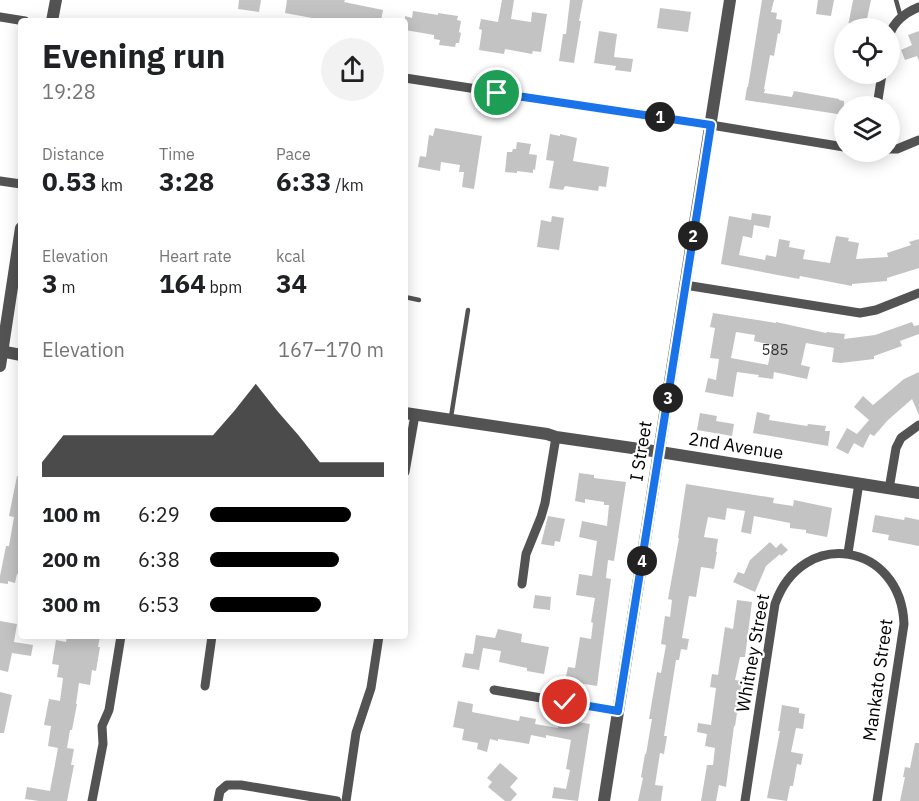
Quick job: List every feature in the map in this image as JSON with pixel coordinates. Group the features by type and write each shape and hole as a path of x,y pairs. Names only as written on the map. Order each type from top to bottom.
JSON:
{"street":[{"path":"53,18 56,0"},
{"name":"I Street","path":"604,801 730,0"},
{"path":"901,18 907,12 919,7"},
{"path":"0,17 18,20"},
{"path":"408,78 834,145"},
{"path":"900,147 919,140"},
{"path":"0,181 18,184"},
{"path":"0,366 18,247"},
{"path":"685,285 860,313 876,310 919,293"},
{"path":"1,352 18,355"},
{"path":"408,437 410,414"},
{"name":"2nd Avenue","path":"410,414 919,493"},
{"path":"889,489 896,448 901,438 919,425"},
{"path":"522,584 526,554 545,503 556,437"},
{"path":"848,553 859,483"},
{"name":"Whitney Street","path":"745,801 778,596 794,573 810,562 828,555 848,553"},
{"name":"Mankato Street","path":"848,553 866,560 882,571 899,595 904,614 877,801"},
{"path":"92,801 104,744 102,726 110,710 121,639"},
{"path":"205,686 212,639"},
{"path":"346,801 356,733 371,688 379,639"},
{"path":"494,690 618,711"},
{"path":"218,801 220,791 227,785 241,785 337,801"}],"lane":[{"path":"896,0 901,18"},
{"path":"408,298 419,300"},
{"path":"451,419 468,310"}],"building":[{"path":"239,0 261,0 259,12 238,9"},
{"path":"287,0 345,0 344,2 383,10 382,18 312,18 285,13"},
{"path":"502,0 514,0 511,19 531,22 532,12 547,14 541,52 533,51 532,54 505,49 504,54 479,50 481,19 498,22"},
{"path":"570,0 583,0 574,63 559,61 563,34 566,34"},
{"path":"762,0 774,0 771,12 777,13 776,19 782,20 774,56 770,55 764,93 792,97 794,91 834,98 834,113 745,100"},
{"path":"818,0 834,0 831,16 816,14"},
{"path":"853,0 871,0 867,18 850,18"},
{"path":"660,8 691,12 688,32 657,28"},
{"path":"413,11 458,16 457,20 461,21 459,43 456,43 455,47 439,45 440,40 434,39 434,35 408,31 408,18 405,16 412,18"},
{"path":"599,31 617,34 614,57 633,59 631,72 615,70 616,66 594,63"},
{"path":"919,31 919,61 917,56 905,60 901,50 912,45 908,35"},
{"path":"435,128 482,136 474,189 462,187 464,172 459,172 460,165 441,162 440,171 418,167 420,156 426,157 429,135 433,136"},
{"path":"550,134 577,138 573,161 609,167 606,187 599,186 598,191 565,186 563,190 549,188 554,161 546,160"},
{"path":"517,142 531,144 529,154 537,155 533,173 505,172 507,152 516,149"},
{"path":"752,213 771,216 769,228 754,225 752,238 743,236 739,255 765,260 766,255 776,257 779,239 790,241 789,247 805,250 803,259 830,263 836,236 849,238 848,241 859,243 856,259 888,257 887,253 911,245 909,242 919,239 919,268 887,278 887,281 852,284 852,286 800,276 799,279 721,264 729,216 751,220"},
{"path":"552,216 564,218 559,250 537,247 541,220 551,222"},
{"path":"713,313 776,322 826,333 845,334 844,339 875,335 912,322 914,326 919,325 919,334 900,341 902,346 874,356 874,359 841,363 832,362 834,348 806,343 801,365 810,367 807,379 774,372 773,379 737,372 733,397 705,392 708,378 716,380 719,359 710,358 715,328 710,327","holes":["736,332 755,335 754,341 772,345 768,365 731,358"]},
{"path":"919,372 919,415 912,399 874,436 870,434 863,448 854,443 848,454 836,448 847,428 857,434 869,420 854,407 863,396 873,405 904,379"},
{"path":"757,412 770,415 769,420 807,426 808,424 826,426 825,431 830,431 828,446 753,433"},
{"path":"700,413 717,416 716,421 734,424 732,436 697,430"},
{"path":"579,473 594,475 594,478 626,482 614,561 608,560 606,578 611,579 597,686 565,681 568,667 575,668 580,637 591,639 593,623 591,622 595,598 576,595 579,574 592,576 597,541 579,537 582,521 607,526 609,505 585,499 585,503 575,501"},
{"path":"17,476 18,574 15,583 8,581 8,584 0,583 0,576 6,546 9,546 14,517 9,516"},
{"path":"686,484 774,498 773,503 793,506 794,500 832,508 827,537 806,533 806,530 790,528 790,523 754,516 751,534 741,532 745,511 727,508 725,520 708,517 704,537 718,539 717,552 714,569 701,567 696,597 689,596 682,638 689,639 687,650 681,649 679,660 676,660 664,736 667,736 664,754 660,753 655,785 663,786 661,801 638,801 652,719 649,719 657,672 661,673 666,645 661,644 665,616 670,617 672,600 668,599"},
{"path":"875,515 919,520 919,546 888,540 889,535 872,532"},
{"path":"548,516 565,519 560,542 555,541 554,546 541,544"},
{"path":"770,542 776,548 781,543 788,550 766,566 755,592 733,582 738,572 744,574 750,560"},
{"path":"535,595 551,597 550,610 533,608"},
{"path":"737,600 752,602 745,657 740,657 735,680 742,681 726,787 719,785 716,801 701,801 707,765 713,765 715,748 705,746 707,734 697,732 698,723 711,725 716,688 710,687 712,674 718,675 725,627 733,629"},
{"path":"0,621 17,624 14,642 33,645 31,656 12,653 8,672 0,670"},
{"path":"498,629 522,634 521,642 549,647 544,674 499,662 501,651 483,648 479,670 462,667 465,653 473,654 476,635 495,638"},
{"path":"66,639 99,639 98,647 100,647 96,671 92,670 90,685 79,683 77,704 67,748 74,749 71,765 74,765 67,801 25,799 27,787 50,791 58,748 48,746 51,726 44,725 49,699 60,701 63,678 57,677 59,665 52,664 56,640 66,642"},
{"path":"0,692 12,695 4,733 0,733"},
{"path":"458,701 473,704 472,712 519,721 520,716 536,719 535,724 558,728 559,719 590,724 578,801 552,798 554,787 566,789 570,770 566,769 571,740 546,735 546,738 531,735 529,744 490,739 487,752 477,749 478,743 462,740 464,729 453,727"},
{"path":"782,705 799,708 799,713 805,714 803,729 796,728 791,752 803,754 801,765 797,764 793,786 790,786 787,801 767,798 780,731 778,731"},
{"path":"915,743 919,743 919,801 900,801 905,767 910,768"},
{"path":"500,763 518,778 510,787 517,794 511,801 505,801 488,787 492,782 487,778"}],"route":[{"path":"497,93 711,125 618,711 565,702"}]}
